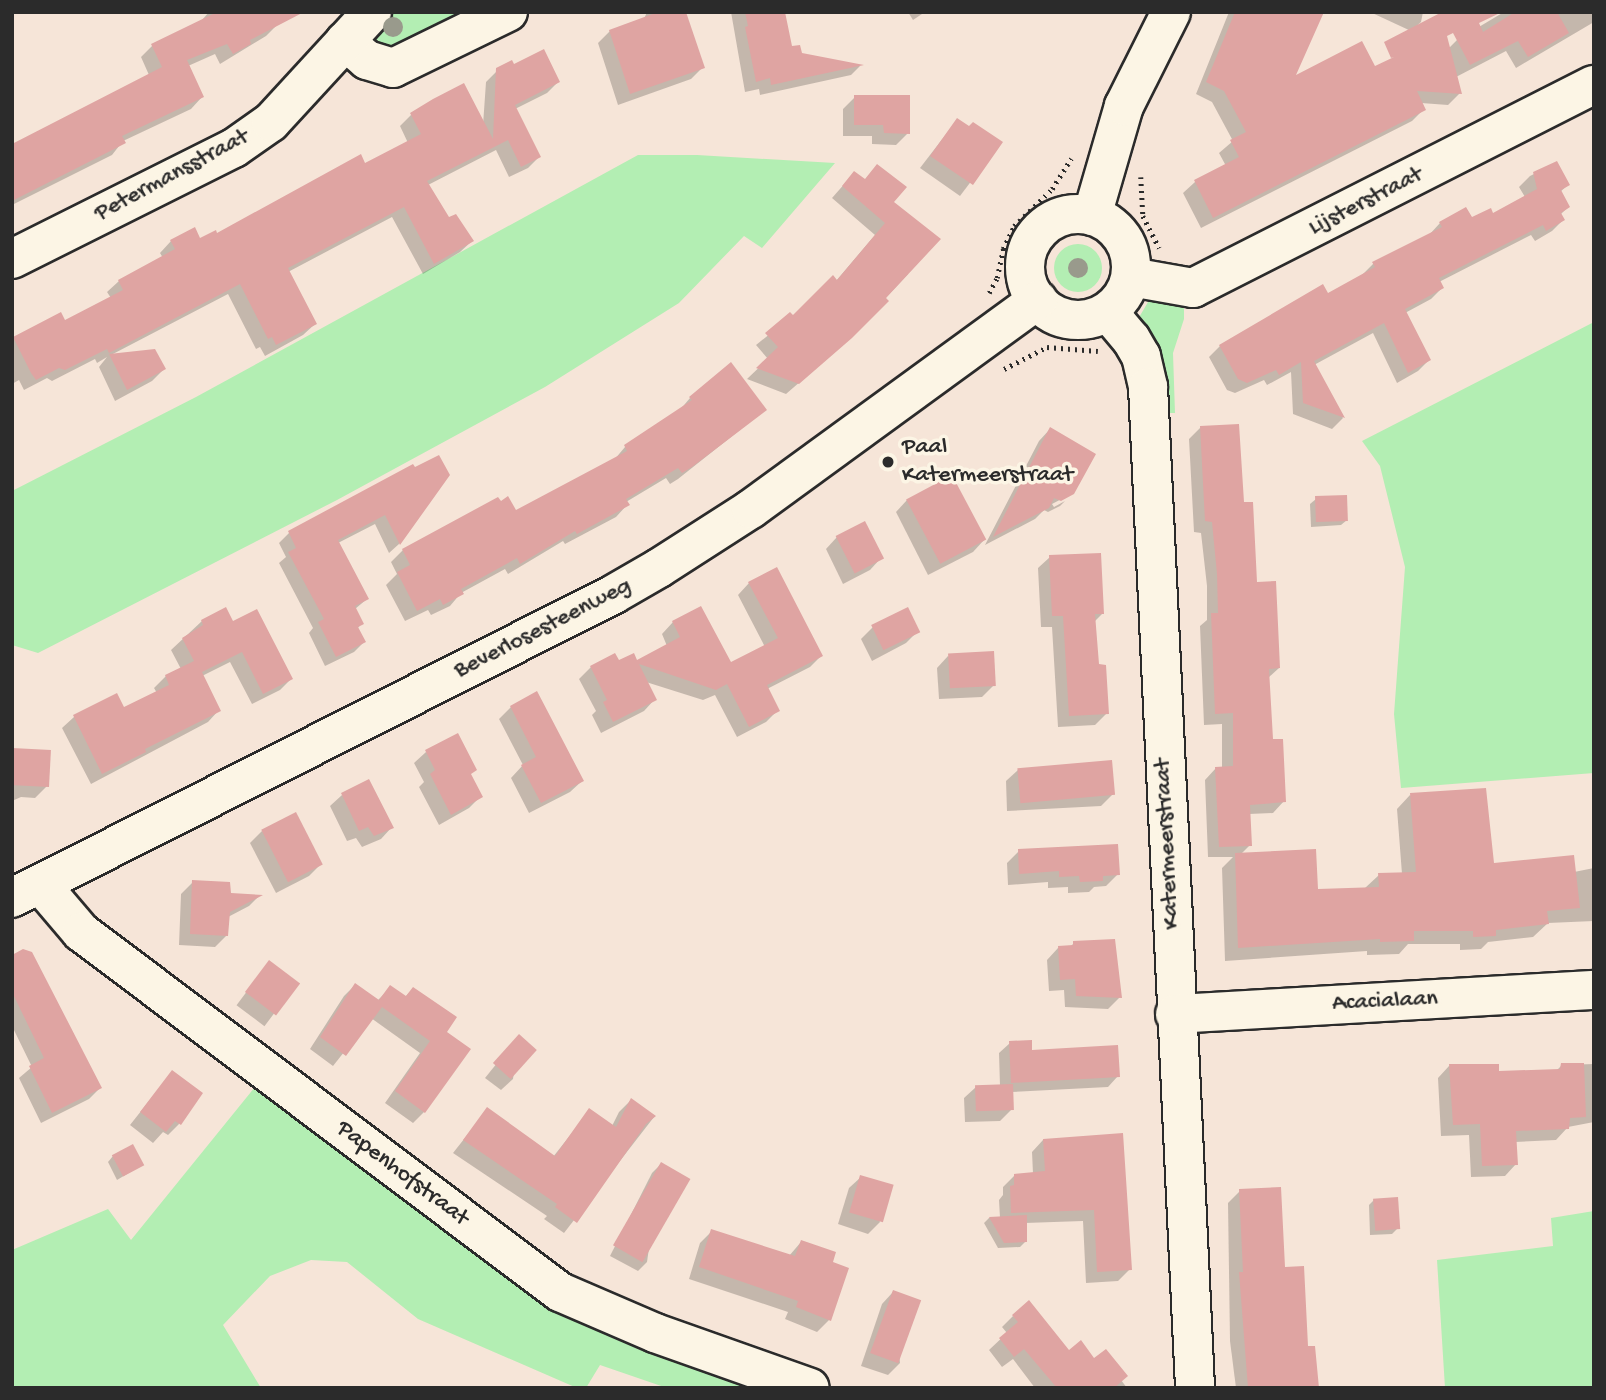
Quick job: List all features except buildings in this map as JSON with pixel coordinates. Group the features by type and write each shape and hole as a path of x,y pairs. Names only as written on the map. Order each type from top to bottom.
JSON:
{"street":[{"name":"Petermansstraat","path":"12,259 234,148 271,122 372,12"},
{"path":"345,41 367,60 393,68 508,12"},
{"path":"1092,216 1124,106 1171,12"},
{"name":"Lijsterstraat","path":"1131,277 1193,288 1594,85"},
{"path":"1074,214 1092,216 1117,230 1126,245 1131,277 1119,302 1108,312 1095,319 1064,318 1049,312 1030,289 1027,259 1038,232 1059,218 1074,214"},
{"name":"Beverlosesteenweg","path":"27,892 659,568 751,509 1038,300"},
{"name":"Katermeerstraat","path":"1108,312 1132,339 1141,356 1148,387 1175,1014 1195,1388"},
{"name":"Papenhofstraat","path":"27,892 560,1292 655,1333 810,1388"},
{"name":"Acacialaan","path":"1175,1014 1594,990"}],"path":[{"path":"982,301 998,278 1003,249 1014,226 1052,189 1074,151"},
{"path":"1141,167 1143,216 1161,251"}],"green space":[{"path":"386,12 489,12 393,60 367,35"},
{"path":"638,155 697,155 835,163 762,248 744,236 679,303 545,387 337,500 38,653 12,645 12,491 196,397"},
{"path":"1078,244 1095,251 1102,268 1095,285 1078,292 1061,285 1054,268 1061,251"},
{"path":"1151,297 1184,302 1184,319 1173,353 1175,413 1161,413 1138,319"},
{"path":"1594,322 1594,773 1401,788 1394,714 1405,567 1380,466 1362,441"},
{"path":"259,1082 416,1204 777,1388 667,1388 600,1365 586,1388 577,1388 418,1319 347,1262 311,1260 270,1276 223,1325 261,1388 14,1388 12,1250 108,1209 131,1240"},
{"path":"1594,1211 1594,1388 1445,1388 1437,1260 1553,1246 1551,1218"}],"place":[{"name":"Paal Katermeerstraat","path":"888,462"}]}
